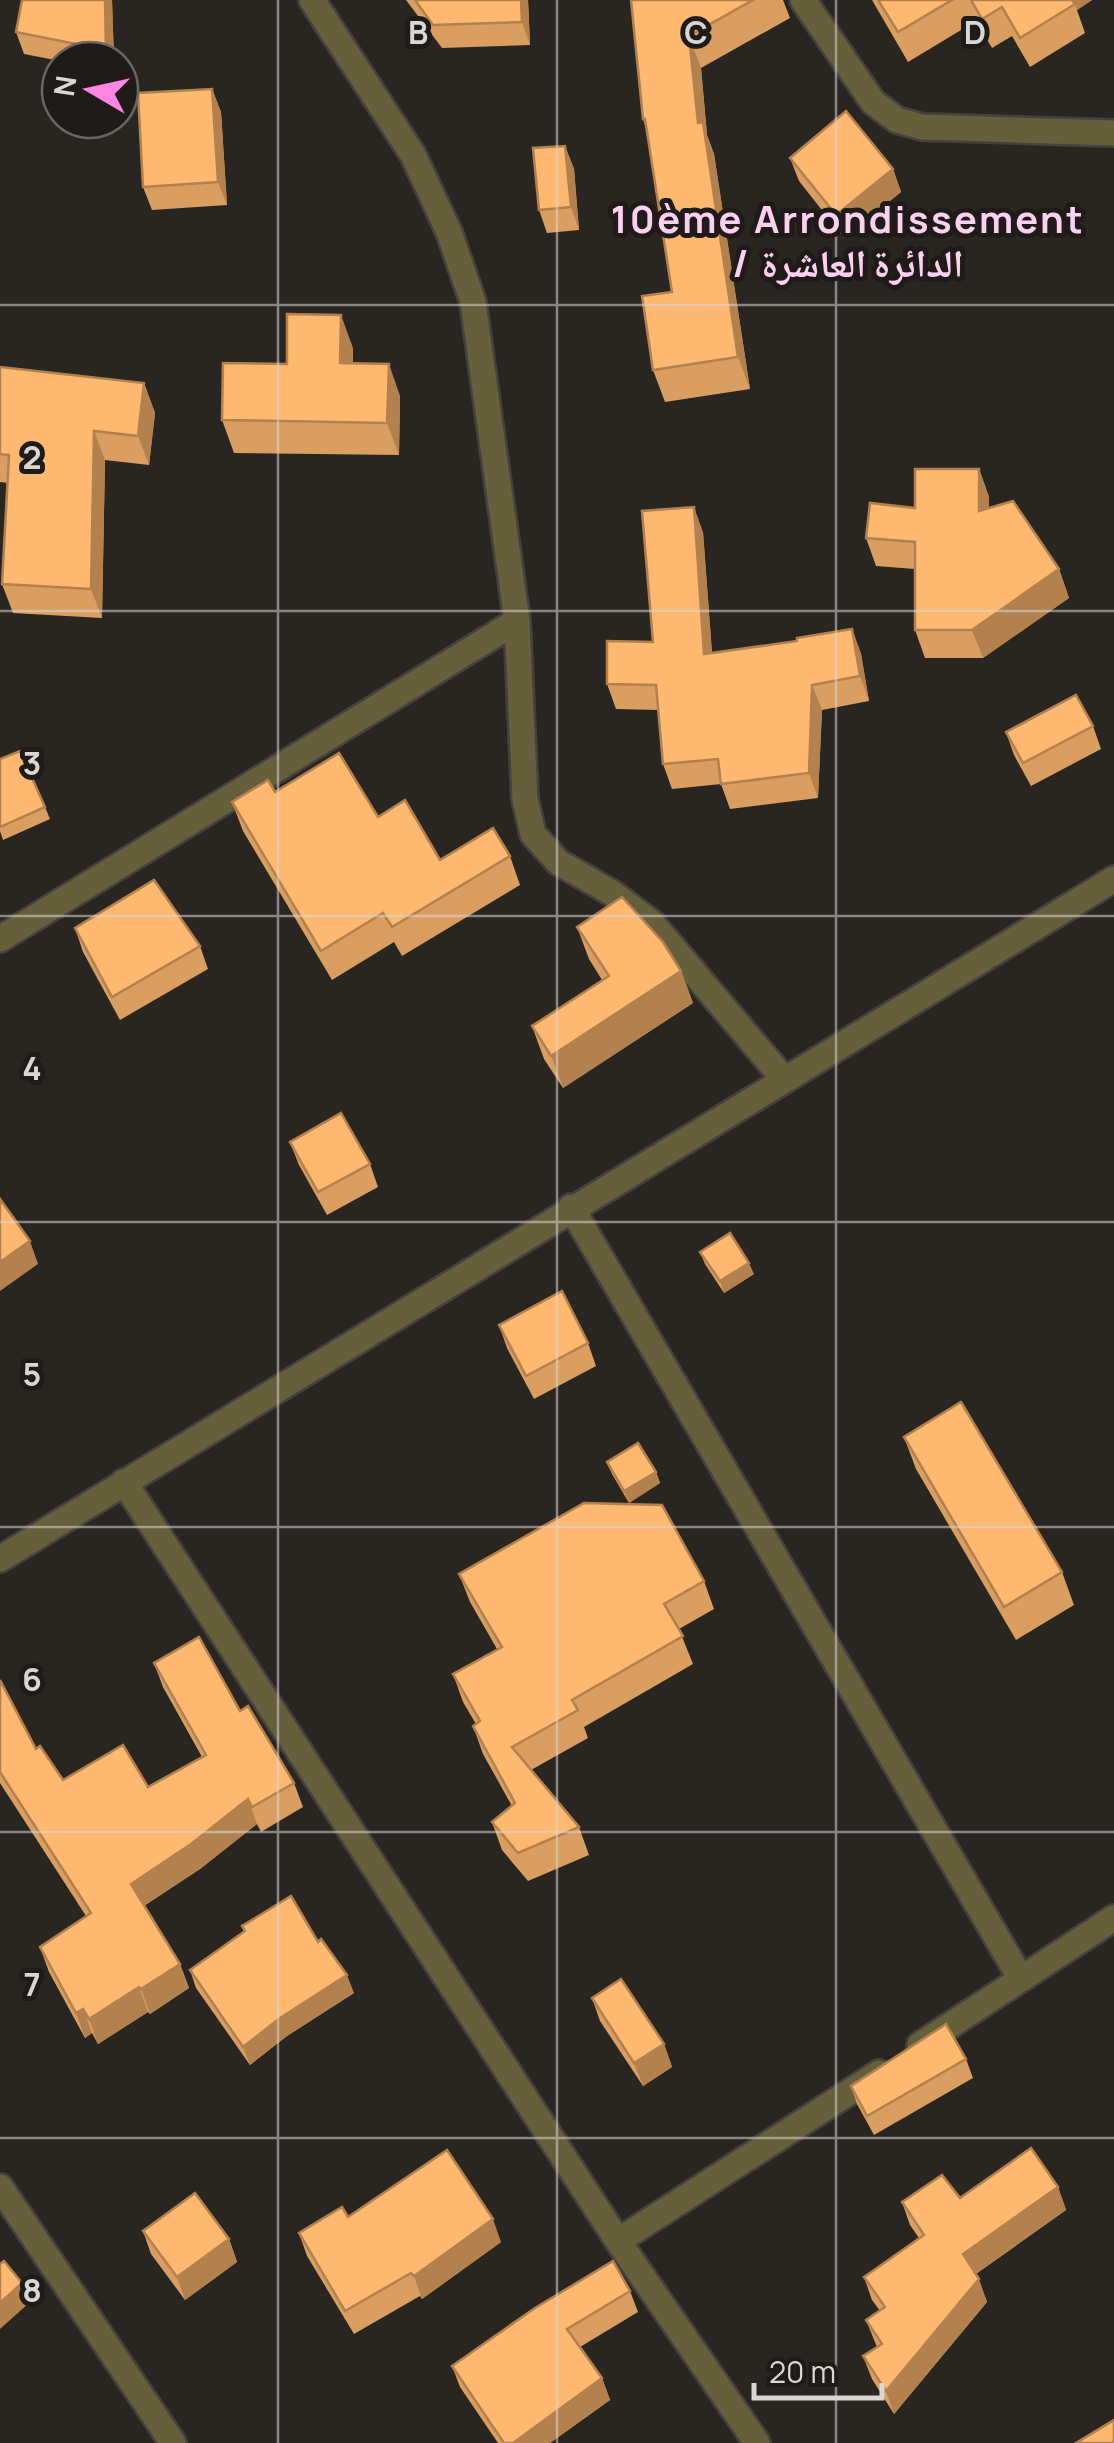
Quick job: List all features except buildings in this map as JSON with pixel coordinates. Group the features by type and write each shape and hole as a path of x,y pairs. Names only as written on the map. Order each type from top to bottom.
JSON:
{"street":[{"path":"312,0 413,154 449,232 473,302 517,622 525,799 533,834 558,862 612,893 652,923 783,1078"},
{"path":"803,0 873,102 897,120 922,127 1114,133"},
{"path":"0,938 517,622"},
{"path":"0,1559 1114,878"},
{"path":"571,1207 1021,1979"},
{"path":"124,1482 618,2241 757,2443"},
{"path":"618,2241 1114,1918"},
{"path":"0,2187 173,2443"}],"district":[{"name":"10ème Arrondissement / الدائرة العاشرة","path":"848,242"}]}
